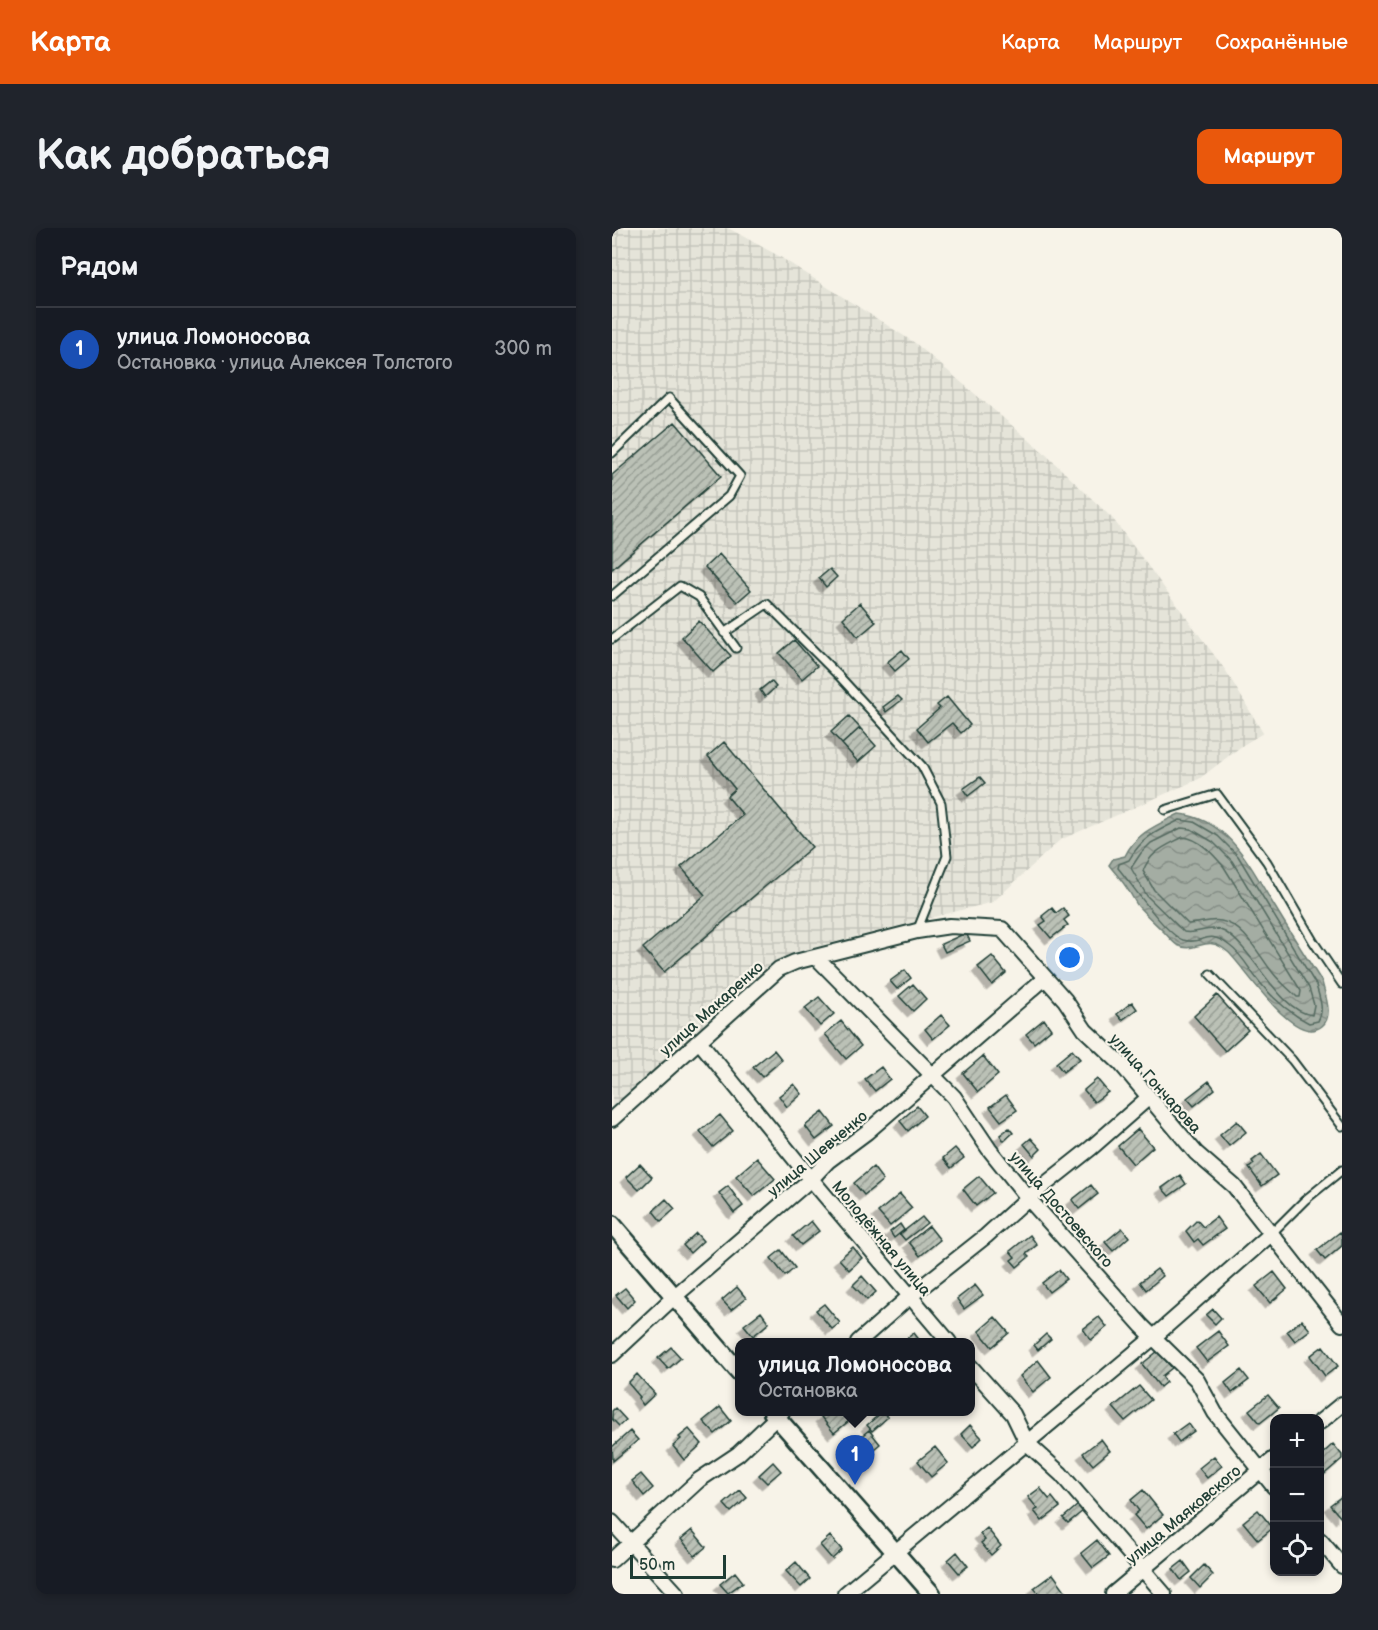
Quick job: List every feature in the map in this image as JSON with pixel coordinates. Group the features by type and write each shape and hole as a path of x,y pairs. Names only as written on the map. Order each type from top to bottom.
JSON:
{"street":[{"name":"улица Гончарова","path":"916,931 950,926 1002,929 1065,1000 1086,1030 1121,1064 1196,1153 1234,1186 1342,1324"},
{"name":"улица Макаренко","path":"612,1119 779,969 795,962 916,931"},
{"name":"улица Достоевского","path":"817,958 954,1097 989,1149 1028,1198 1143,1326 1197,1380 1215,1413 1270,1482"},
{"name":"улица Шевченко","path":"612,1355 675,1296 811,1179 828,1161 867,1132 1045,978"},
{"name":"Молодёжная улица","path":"699,1041 909,1297 946,1338"},
{"path":"863,1338 1148,1098"},
{"path":"612,1224 735,1367"},
{"path":"844,1594 895,1551 911,1541 1155,1336 1272,1233"},
{"path":"975,1372 1013,1414 1027,1443 1061,1474 1164,1594"},
{"path":"1324,1419 1342,1404"},
{"path":"612,1560 699,1480 738,1454 774,1416"},
{"path":"780,1416 932,1594"},
{"name":"улица Маяковского","path":"1113,1594 1270,1463"},
{"path":"612,1522 677,1594"},
{"path":"1324,1545 1342,1566"}],"lane":[{"path":"612,453 669,398 740,476 729,496 612,596"},
{"path":"612,639 680,586 699,597 736,648"},
{"path":"724,633 767,604 839,676 922,766 941,803 947,856 916,931"},
{"path":"1165,810 1216,794 1267,862 1313,941 1342,984"},
{"path":"1210,974 1292,1060 1342,1126"},
{"path":"1272,1233 1305,1200 1342,1170"}],"shaded area":[{"path":"612,228 728,228 777,255 915,343 1042,451 1113,519 1226,671 1263,733 1243,745 1199,779 1060,840 993,902 795,952 612,1107"}],"water":[{"path":"1179,814 1197,818 1212,825 1225,835 1248,862 1322,982 1328,1011 1326,1022 1322,1026 1311,1030 1298,1026 1285,1016 1271,1003 1236,960 1220,946 1207,944 1190,948 1175,944 1138,906 1124,883 1109,865 1113,859 1125,856 1135,841 1148,830"}],"building":[{"path":"675,422 721,476 612,569 612,475"},
{"path":"719,554 751,590 737,602 705,567"},
{"path":"830,569 837,577 826,587 819,578"},
{"path":"860,603 876,622 858,637 843,618"},
{"path":"699,621 731,656 713,672 682,637"},
{"path":"794,640 817,666 802,679 779,653"},
{"path":"902,650 909,659 895,671 887,662"},
{"path":"771,681 776,687 765,697 760,690"},
{"path":"898,696 902,700 886,712 883,707"},
{"path":"947,697 970,725 961,733 952,723 928,742 917,728 940,708 937,705"},
{"path":"849,716 860,728 842,744 831,732"},
{"path":"860,728 876,746 858,762 842,744"},
{"path":"724,742 812,847 664,972 643,948 705,895 681,867 743,815 727,796 735,789 708,756"},
{"path":"980,777 985,783 968,796 963,789"},
{"path":"1052,908 1056,913 1063,908 1069,916 1064,920 1068,925 1051,938 1040,925 1046,921 1042,916"},
{"path":"966,933 970,941 945,952 941,944"},
{"path":"992,956 1006,973 992,985 978,967"},
{"path":"905,970 911,978 897,989 890,981"},
{"path":"913,984 926,999 913,1011 899,996"},
{"path":"1217,995 1248,1030 1225,1051 1194,1016"},
{"path":"819,997 834,1014 820,1026 805,1008"},
{"path":"1132,1002 1137,1009 1122,1020 1117,1014"},
{"path":"941,1015 950,1025 933,1039 925,1029"},
{"path":"1044,1019 1051,1029 1034,1043 1026,1034"},
{"path":"841,1021 861,1046 846,1059 825,1034"},
{"path":"774,1050 782,1060 762,1077 753,1067"},
{"path":"1072,1050 1080,1059 1063,1072 1056,1063"},
{"path":"983,1056 998,1075 978,1092 963,1073"},
{"path":"881,1067 890,1079 875,1091 865,1079"},
{"path":"1097,1079 1108,1092 1094,1102 1084,1090"},
{"path":"1209,1081 1215,1089 1194,1106 1187,1098"},
{"path":"794,1084 802,1094 787,1107 779,1096"},
{"path":"1006,1095 1017,1110 1001,1121 990,1107"},
{"path":"917,1106 925,1116 908,1131 900,1121"},
{"path":"823,1112 834,1126 816,1140 805,1126"},
{"path":"720,1115 733,1131 713,1147 700,1131"},
{"path":"1237,1121 1246,1132 1229,1146 1220,1135"},
{"path":"1009,1128 1013,1133 1004,1141 1000,1135"},
{"path":"1138,1129 1153,1147 1133,1164 1118,1146"},
{"path":"1031,1138 1041,1149 1034,1156 1024,1144"},
{"path":"955,1148 964,1158 951,1168 943,1158"},
{"path":"1261,1154 1277,1175 1262,1186 1249,1168 1254,1164 1252,1161"},
{"path":"757,1158 775,1179 754,1196 736,1176"},
{"path":"640,1164 652,1177 639,1190 626,1177"},
{"path":"873,1167 883,1180 864,1195 854,1183"},
{"path":"1180,1175 1186,1184 1169,1196 1162,1188"},
{"path":"979,1176 993,1193 976,1206 963,1189"},
{"path":"1091,1185 1098,1194 1079,1209 1072,1200"},
{"path":"728,1186 743,1206 734,1213 719,1193"},
{"path":"900,1194 912,1208 890,1226 878,1212"},
{"path":"666,1199 675,1209 661,1221 653,1211"},
{"path":"922,1217 927,1223 905,1240 900,1234"},
{"path":"1216,1217 1225,1229 1203,1245 1198,1239 1194,1242 1186,1231 1197,1220 1203,1227"},
{"path":"811,1221 819,1231 801,1245 793,1236"},
{"path":"900,1224 904,1230 894,1238 890,1232"},
{"path":"929,1226 940,1240 920,1256 909,1242"},
{"path":"1122,1228 1129,1237 1113,1251 1105,1242"},
{"path":"1340,1232 1342,1246 1325,1260 1317,1250"},
{"path":"696,1233 703,1241 690,1253 683,1245"},
{"path":"1030,1235 1037,1245 1026,1254 1029,1257 1017,1267 1011,1260 1015,1257 1010,1251"},
{"path":"853,1247 862,1258 849,1270 839,1259"},
{"path":"781,1250 795,1268 785,1276 771,1258"},
{"path":"1157,1269 1163,1276 1146,1290 1140,1282"},
{"path":"1059,1270 1066,1279 1049,1292 1042,1283"},
{"path":"1274,1272 1287,1289 1270,1303 1256,1286"},
{"path":"862,1276 876,1292 867,1300 853,1285"},
{"path":"975,1285 983,1295 964,1309 957,1299"},
{"path":"737,1287 746,1298 731,1310 722,1300"},
{"path":"625,1288 635,1300 627,1308 616,1295"},
{"path":"824,1304 840,1323 832,1329 816,1310"},
{"path":"1213,1309 1221,1318 1215,1324 1206,1315"},
{"path":"761,1312 769,1323 753,1336 744,1325"},
{"path":"995,1317 1009,1333 992,1347 979,1331"},
{"path":"1099,1317 1107,1327 1091,1340 1083,1329"},
{"path":"1302,1320 1310,1330 1295,1341 1287,1331"},
{"path":"1218,1331 1229,1346 1207,1362 1196,1348"},
{"path":"914,1333 918,1338 907,1338"},
{"path":"1046,1334 1051,1339 1038,1350 1034,1345"},
{"path":"1323,1346 1338,1366 1325,1376 1310,1356"},
{"path":"671,1347 681,1358 668,1369 658,1358"},
{"path":"1158,1351 1172,1368 1162,1376 1166,1382 1160,1387 1142,1364"},
{"path":"1038,1360 1051,1377 1033,1392 1020,1376"},
{"path":"1241,1370 1249,1380 1232,1393 1225,1383"},
{"path":"637,1374 655,1394 643,1405 638,1398 640,1397 628,1383"},
{"path":"1139,1386 1151,1400 1125,1421 1113,1407"},
{"path":"1268,1395 1279,1408 1260,1423 1249,1410"},
{"path":"720,1407 731,1421 715,1434 703,1421"},
{"path":"615,1408 626,1420 619,1426 612,1419 612,1411"},
{"path":"822,1416 855,1416 834,1433"},
{"path":"877,1416 888,1417 872,1431 867,1425"},
{"path":"1188,1423 1194,1431 1179,1442 1173,1434"},
{"path":"970,1425 982,1438 973,1447 961,1434"},
{"path":"689,1429 702,1444 684,1460 673,1446"},
{"path":"869,1430 880,1444 861,1460 849,1446"},
{"path":"630,1431 638,1440 613,1461 612,1447"},
{"path":"1101,1439 1110,1451 1093,1465 1083,1453"},
{"path":"1333,1444 1342,1455 1342,1459 1324,1474 1324,1468 1324,1452"},
{"path":"935,1447 948,1463 931,1477 918,1461"},
{"path":"1214,1456 1222,1466 1207,1478 1199,1468"},
{"path":"773,1462 781,1471 767,1483 759,1475"},
{"path":"641,1474 653,1488 644,1496 632,1481"},
{"path":"1040,1488 1060,1507 1042,1521 1034,1511 1038,1509 1028,1497"},
{"path":"740,1490 747,1498 731,1512 724,1504"},
{"path":"1143,1490 1163,1515 1146,1529 1134,1515 1139,1511 1131,1500"},
{"path":"1342,1496 1342,1517 1341,1518 1330,1505"},
{"path":"1078,1505 1083,1511 1068,1523 1063,1518"},
{"path":"1258,1510 1270,1524 1270,1530 1258,1540 1243,1522"},
{"path":"987,1528 1001,1546 991,1555 981,1543 985,1540 980,1534"},
{"path":"692,1530 706,1547 695,1556 681,1539"},
{"path":"830,1536 842,1550 832,1559 820,1545"},
{"path":"1097,1540 1109,1556 1093,1568 1081,1553"},
{"path":"957,1552 968,1566 959,1573 948,1560"},
{"path":"1183,1561 1191,1572 1181,1580 1173,1569"},
{"path":"796,1562 810,1579 801,1587 786,1571"},
{"path":"1204,1565 1213,1575 1200,1588 1191,1578"},
{"path":"735,1572 743,1582 728,1593 720,1584"},
{"path":"1053,1574 1067,1593 1039,1594 1034,1588"}],"place":[{"name":"улица Ломоносова","path":"855,1485"}]}
